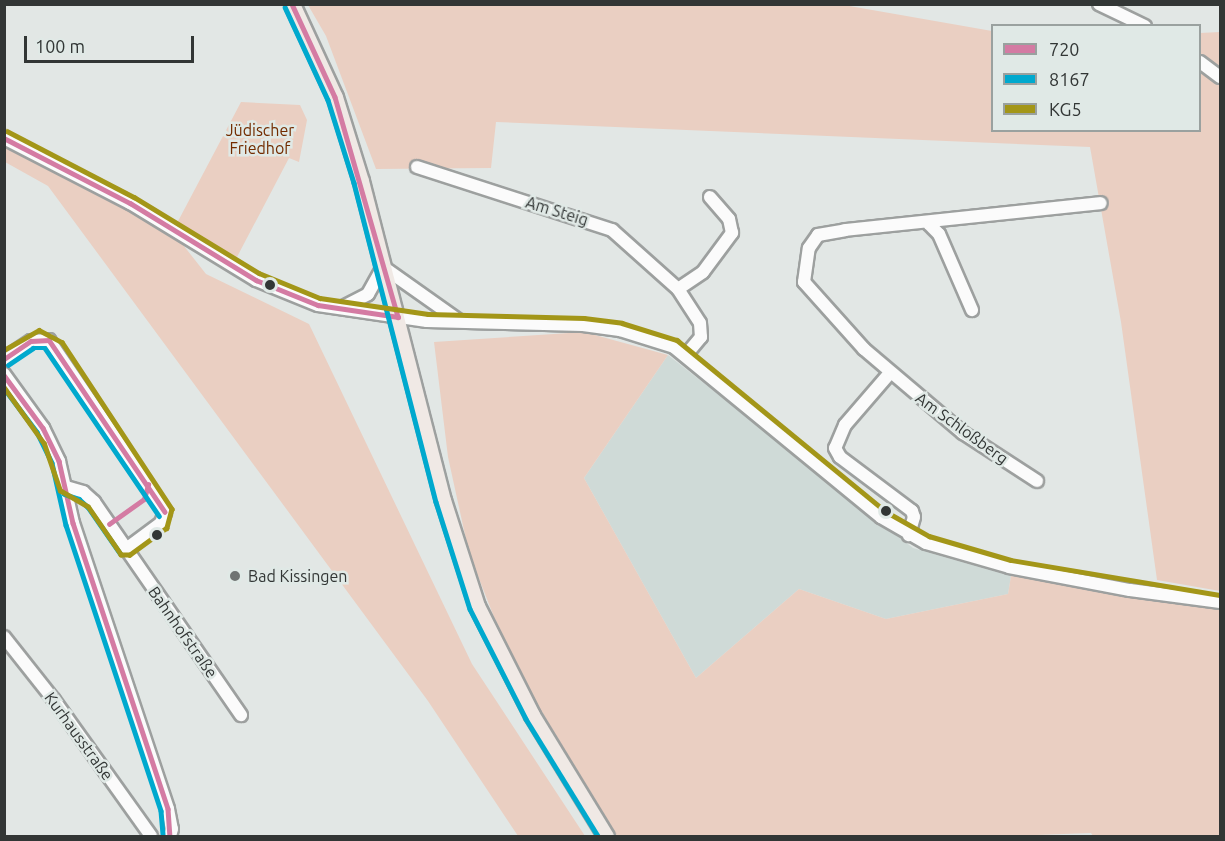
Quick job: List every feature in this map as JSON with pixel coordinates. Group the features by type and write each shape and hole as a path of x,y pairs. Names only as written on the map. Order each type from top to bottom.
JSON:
{"main road":[{"path":"292,4 335,97 398,317 443,500 477,606 532,715 606,837"}],"street":[{"path":"1099,4 1141,24"},
{"path":"1201,63 1221,77"},
{"path":"4,138 121,198 256,280 337,309 398,317 620,330 674,347 842,487 909,535 989,563 1130,590 1221,602"},
{"name":"Am Steig","path":"417,167 612,230 678,289 700,323 701,337 686,355"},
{"path":"678,289 703,272 732,232 729,219 710,197"},
{"name":"Am Schloßberg","path":"1037,481 963,433 889,374 809,290 804,282 809,248 818,235 1101,203"},
{"path":"929,224 939,234 972,310"},
{"path":"337,309 368,294 383,267 459,321"},
{"path":"4,359 31,341 49,340 165,512 161,523 126,549"},
{"path":"4,374 51,441 66,487 73,524 168,809 172,829 170,837"},
{"path":"889,374 845,425 835,448 840,457 912,511 914,517 909,535"},
{"name":"Bahnhofstraße","path":"66,487 83,492 109,524 240,715"},
{"name":"Kurhausstraße","path":"4,637 54,700 151,837"}],"shaded area":[{"path":"668,355 913,548 1011,576 1008,594 886,619 799,589 696,678 584,478"}],"green space":[{"path":"838,4 991,31 991,132 1201,132 1201,33 1220,32 1220,591 1157,580 1121,322 1090,147 496,122 491,168 376,169 326,36 308,5"},
{"name":"Jüdischer Friedhof","path":"241,102 300,105 307,120 299,162 289,158 237,257 176,225"},
{"path":"4,145 76,178 180,241 206,274 309,324 472,664 585,836 518,836 428,701 48,186 5,162"},
{"path":"584,332 668,355 584,478 696,678 799,589 886,619 1008,594 1011,576 1220,609 1220,836 1093,836 1091,833 1010,836 616,836 533,697 494,617 469,553 448,457 434,342"}],"transit line":[{"name":"720","path":"292,4 335,97 398,317"},
{"name":"8167","path":"285,7 328,100 354,183 436,502 470,609 526,719 598,836"},
{"name":"KG5","path":"7,131 134,197 259,273 320,298 428,314 584,318 622,323 677,340 885,511 929,536 1011,560 1220,595"},
{"name":"720","path":"4,138 130,203 256,280 318,305 398,317"},
{"name":"KG5","path":"4,350 39,330 62,342 172,509 167,528 130,555 121,555 88,507 60,491 44,444 4,388"},
{"name":"720","path":"4,359 31,341 49,340 165,512"},
{"name":"8167","path":"8,365 33,348 45,348 159,516"},
{"name":"720","path":"4,375 43,428 59,461 73,523 168,809 170,836"},
{"name":"8167","path":"4,388 37,432 52,463 66,525 161,811 163,834"},
{"name":"720","path":"109,524 144,499 148,485"},
{"name":"8167","path":"64,494 79,499 88,507 120,553"}],"place":[{"name":"Bad Kissingen","path":"235,576"}]}
